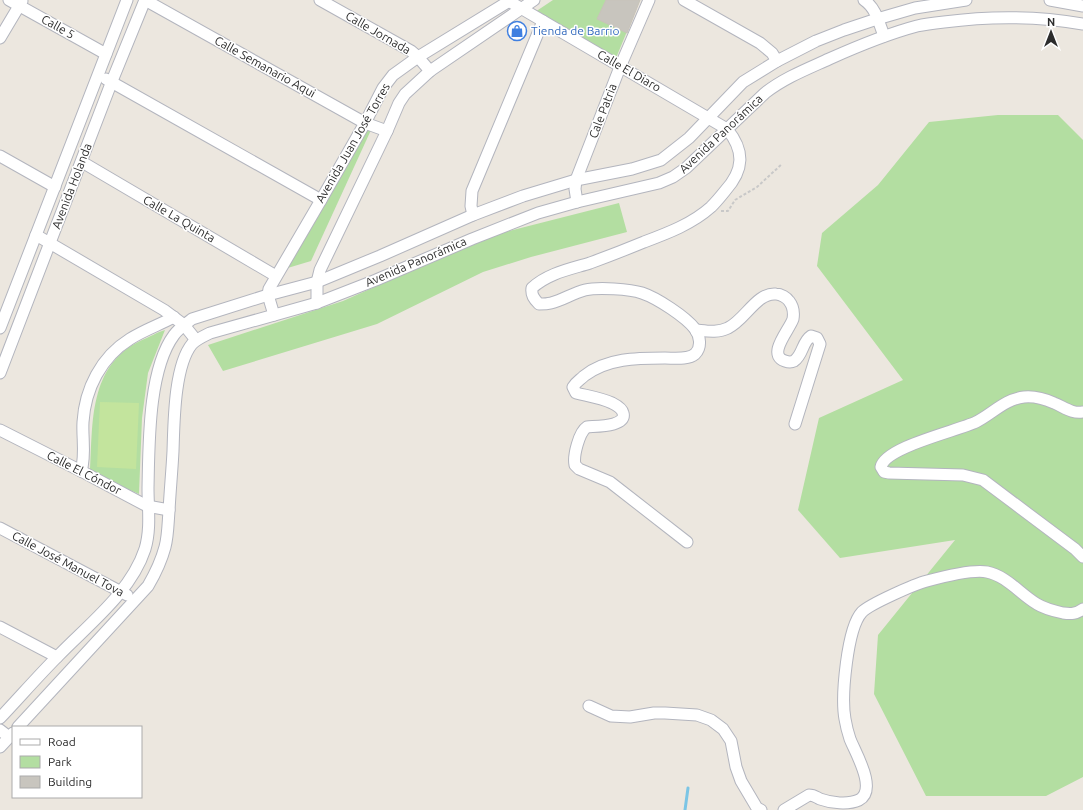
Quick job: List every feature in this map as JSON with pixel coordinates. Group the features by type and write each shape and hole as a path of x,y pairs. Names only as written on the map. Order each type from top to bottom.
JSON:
{"street":[{"name":"Avenida Holanda","path":"1,323 127,0"},
{"name":"Avenida Holanda","path":"0,374 112,81 145,0"},
{"name":"Calle Semanario Aqui","path":"145,0 365,123 387,131"},
{"name":"Calle Jornada","path":"320,0 411,51 430,71"},
{"name":"Avenida Juan José Torres","path":"268,295 269,289 276,276 365,123 383,88 392,75 509,0"},
{"name":"Calle El Diaro","path":"509,0 727,129"},
{"name":"Avenida Juan José Torres","path":"317,303 317,282 320,270 399,103 405,94 430,71 534,0"},
{"name":"Cale Patria","path":"577,202 575,189 576,180 620,67 649,0"},
{"path":"684,0 760,43 772,53 777,61"},
{"path":"864,0 875,12 884,36"},
{"name":"Avenida Panorámica","path":"184,325 192,319 268,295 317,282 473,215 523,196 576,180 632,169 661,160 689,138 743,82 777,61 816,41 877,19 915,8 966,0"},
{"path":"1050,0 1083,6"},
{"name":"Calle 5","path":"17,2 106,54"},
{"path":"0,38 17,2"},
{"name":"Avenida Panorámica","path":"196,340 210,333 317,303 538,213 577,202 659,183 673,177 686,168 773,87 809,68 884,36 918,26 960,20 997,17 1057,20 1083,24"},
{"path":"473,215 471,206 472,191 543,21"},
{"path":"99,75 321,200"},
{"path":"687,542 610,482 579,469 575,465 575,454 581,433 584,429 587,427 613,425 623,418 623,413 620,408 612,403 576,393 574,387 576,383 588,373 609,362 644,358 685,358 694,355 699,349 698,335 696,331 688,321 655,299 642,293 593,289 583,290 550,304 539,304 534,299 531,292 532,288 548,277 677,230 711,207 734,181 739,170 740,162 737,146 733,136 727,129"},
{"path":"0,156 55,187"},
{"name":"Calle La Quinta","path":"82,162 276,276"},
{"path":"19,726 148,586 158,568 165,547 169,510 174,408 178,383 186,356 192,344 196,340 184,325 164,310 36,235"},
{"path":"268,295 274,315"},
{"path":"696,331 715,332 727,329 741,319 765,295 780,295 789,300 793,309 793,319 779,345 777,352 779,356 784,361 791,362 795,360 807,339 811,336 817,338 820,344 795,424"},
{"path":"81,471 83,464 83,422 85,406 90,387 96,374 117,349 129,340 174,317"},
{"path":"0,718 121,591 132,578 139,565 145,548 148,529 150,436 155,384 160,363 166,348 174,334 184,325"},
{"path":"1083,412 1067,410 1055,403 1038,398 1025,397 1011,400 976,422 908,446 885,459 881,467 884,472 889,473 963,475 983,480 1083,557"},
{"name":"Calle El Cóndor","path":"0,430 149,506 169,510"},
{"name":"Calle José Manuel Tova","path":"0,528 121,591 135,600"},
{"path":"784,810 809,795 833,802 847,802 858,800 863,797 865,793 866,786 863,766 851,740 845,718 845,673 849,642 855,623 861,612 873,604 925,581 976,571 988,572 1006,580 1037,604 1052,611 1072,614 1083,609"},
{"path":"0,627 57,657"},
{"path":"589,706 611,716 630,717 654,713 665,713 697,715 711,720 723,729 731,741 736,767 742,781 757,808 761,810"},
{"path":"0,730 11,735 0,747"}],"path":[{"path":"711,207 717,210 728,211 735,200 757,187 782,164"}],"green space":[{"path":"553,0 640,0 616,58 535,12"},
{"path":"998,115 1058,115 1083,140 1083,777 1046,796 926,796 874,694 878,635 955,540 840,558 798,510 819,418 903,380 817,266 822,233 878,185 929,122"},
{"path":"363,128 371,130 311,261 281,270"},
{"path":"619,203 627,232 531,257 483,272 377,324 223,371 208,345 343,301 489,236"},
{"path":"165,330 148,373 142,418 139,494 90,473 92,435 97,397 103,380 112,364 124,351 142,340"},
{"path":"100,402 139,403 136,469 97,467"}],"building":[{"path":"606,0 640,0 627,33 597,19"}],"waterway":[{"path":"685,810 688,788"}],"place":[{"name":"Tienda de Barrio","path":"517,31"}]}
